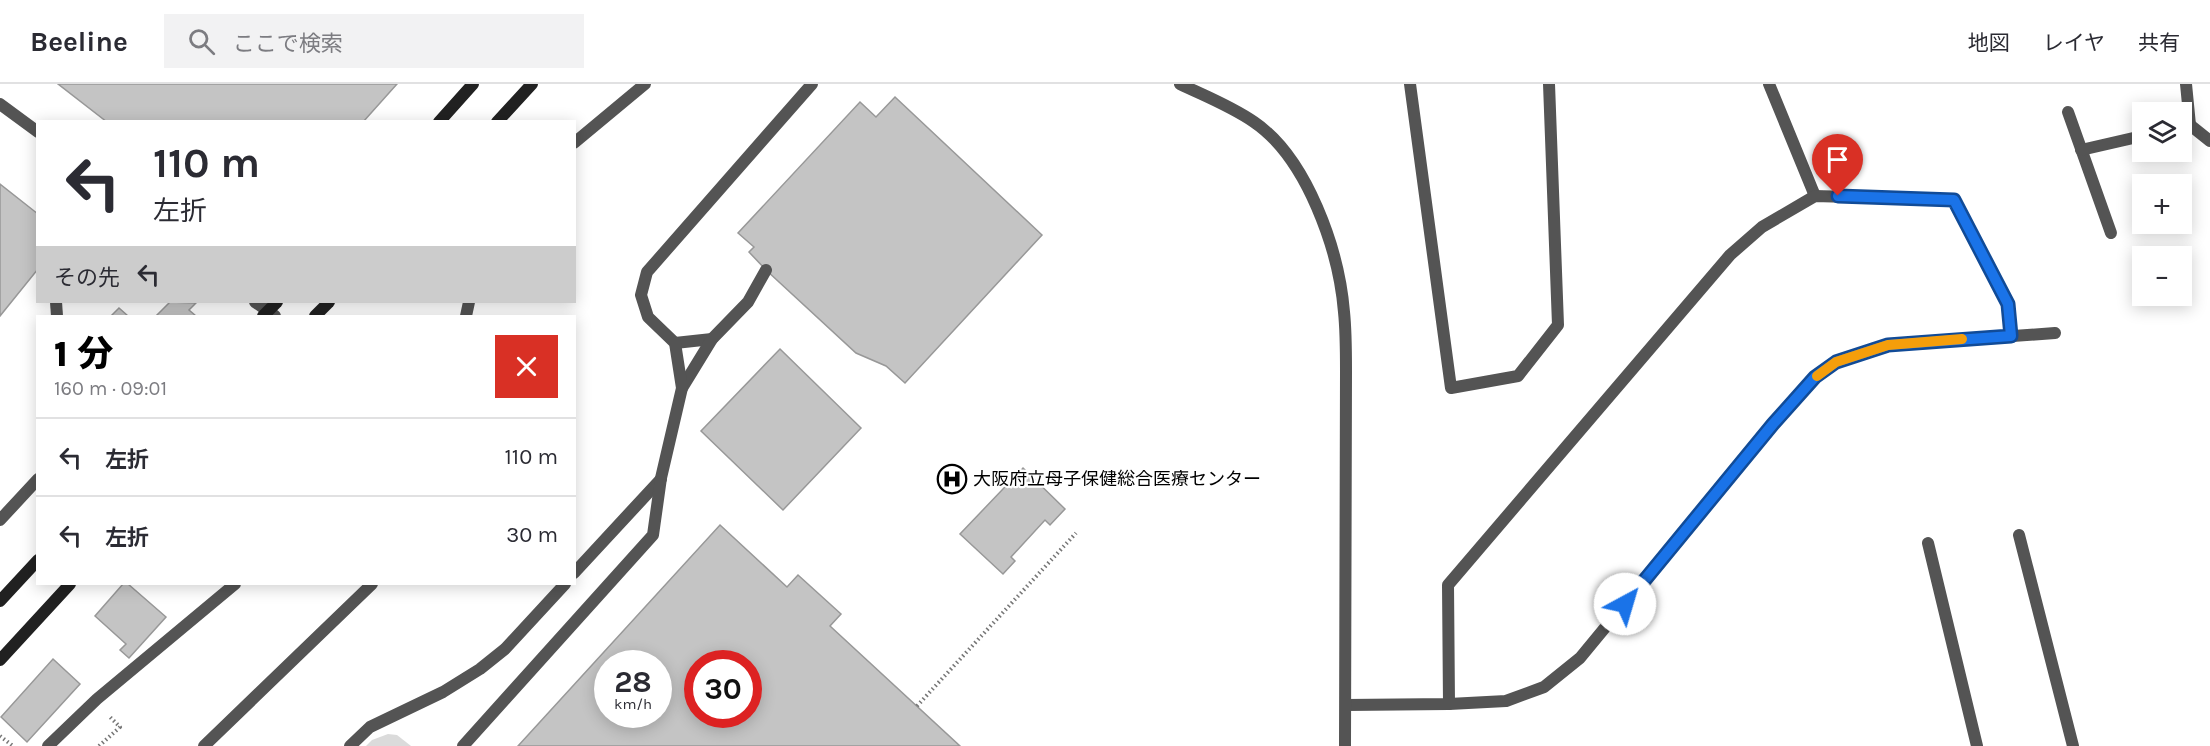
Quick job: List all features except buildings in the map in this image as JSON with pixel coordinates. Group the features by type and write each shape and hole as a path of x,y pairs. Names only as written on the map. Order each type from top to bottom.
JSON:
{"main road":[{"path":"441,120 473,84"},
{"path":"499,120 532,84"},
{"path":"316,315 328,303"},
{"path":"0,601 36,562"},
{"path":"0,660 69,585"}],"street":[{"path":"576,141 645,84"},
{"path":"682,388 675,344 648,317 641,295 647,272 812,84"},
{"path":"1180,84 1228,106 1255,122 1282,147 1304,182 1324,224 1335,259 1344,310 1346,371 1345,746"},
{"path":"1410,84 1451,388 1518,376 1558,326 1549,84"},
{"path":"1769,84 1815,196"},
{"path":"2186,84 2186,102"},
{"path":"0,104 36,131"},
{"path":"2068,112 2111,233"},
{"path":"2192,130 2210,141"},
{"path":"2081,150 2132,138"},
{"path":"1449,704 1448,585 1730,255 1762,227 1815,196 1954,200 2008,304 2011,336"},
{"path":"463,746 653,535 661,478 682,388 712,339 748,302 766,270"},
{"path":"256,303 269,315"},
{"path":"1346,705 1506,701 1544,687 1580,658 1773,424 1815,377 1836,362 1888,345 2055,333"},
{"path":"675,344 712,339"},
{"path":"576,571 661,478"},
{"path":"0,520 36,481"},
{"path":"2019,535 2073,746"},
{"path":"1928,543 1977,746"},
{"path":"48,746 97,699 234,585"},
{"path":"204,746 371,585"},
{"path":"350,746 370,727 443,692 480,669 505,649 564,585"}],"path":[{"path":"917,706 1076,533"},
{"path":"99,746 120,727 107,714"},
{"path":"0,736 13,746"}],"shaded area":[{"path":"388,734 397,735 411,746 366,746 372,740"}],"slow traffic":[{"path":"1817,376 1836,362 1860,352 1888,345 1962,339"}],"place":[{"name":"大阪府立母子保健総合医療センター","path":"952,479"}],"route":[{"path":"1625,604 1773,424 1815,377 1836,362 1860,352 1888,345 2011,336 2008,304 1954,200 1838,196"}]}
